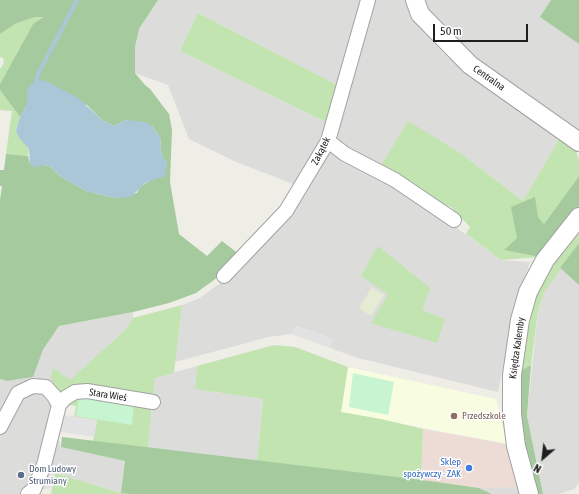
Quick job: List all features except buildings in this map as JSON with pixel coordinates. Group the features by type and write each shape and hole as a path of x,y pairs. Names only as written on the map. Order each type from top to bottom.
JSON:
{"street":[{"name":"Zakątek","path":"224,276 286,211 328,141 368,0"},
{"name":"Centralna","path":"414,0 420,14 470,65 579,142"},
{"path":"328,141 345,154 395,180 454,220"},
{"name":"Księdza Kalemby","path":"529,494 520,460 512,414 512,375 520,320 528,292 545,260 579,217"},
{"path":"0,427 18,393 32,386 46,387 54,396 59,405 44,465 34,490 28,494"},
{"name":"Stara Wieś","path":"59,405 65,398 75,392 86,392 153,402"}],"shaded area":[{"path":"158,0 364,0 339,86 198,13 180,51 328,123 318,153 298,186 234,161 189,139 168,85 135,73 135,47 139,29"},
{"path":"373,0 405,0 416,23 444,54 561,136 523,201 459,152 408,122 380,167 337,144 334,137"},
{"path":"420,0 551,0 541,17 579,44 579,132 471,54 440,27"},
{"path":"330,148 406,191 501,260 530,262 516,302 498,392 358,358 330,348 333,339 296,326 291,334 269,337 175,362 182,305 198,299 240,269","holes":["388,294 422,310 371,323"]},
{"path":"560,268 579,285 579,483 574,489 559,494 543,494 527,416 538,311 544,292"},
{"path":"372,287 384,295 371,316 359,308"},
{"path":"133,312 133,318 125,330 70,380 54,387 33,377 43,351 59,326"},
{"path":"295,326 333,339 330,348 291,334"},
{"path":"197,366 195,389 263,399 257,462 148,448 155,378"},
{"path":"348,367 496,399 507,444 341,412"},
{"path":"33,377 23,383 11,394 0,417 0,379 7,381"},
{"path":"42,392 51,399 53,405 31,485 21,494 0,494 0,434 18,401 28,393"},
{"path":"60,414 97,420 94,437 56,431"},
{"path":"423,429 507,444 518,487 479,488 421,480"},
{"path":"57,434 61,447 125,461 121,493 55,473 57,466 48,464"},
{"path":"48,464 57,466 52,488 40,490"},
{"path":"518,487 521,494 492,494 479,488"}],"green space":[{"path":"0,0 158,0 139,29 135,47 135,73 150,89 169,114 172,130 170,182 179,234 207,256 222,241 240,255 218,277 196,293 169,303 133,312 59,326 43,350 33,377 7,381 0,379 0,200 2,186 0,186 0,170 4,170 6,154 28,156 30,163 50,166 61,177 86,191 115,198 137,193 140,187 151,180 167,163 163,158 161,151 160,137 152,126 126,120 114,126 102,120 87,105 27,90 27,105 20,117 0,90 0,84 33,24 43,17 35,17 15,24 0,34"},
{"path":"551,0 579,0 579,44 540,17"},
{"path":"198,13 339,86 328,123 180,51"},
{"path":"44,16 33,24 0,84 0,69 4,63 3,58 0,57 0,34 15,24 35,17"},
{"path":"0,90 20,117 16,131 19,138 29,149 28,156 6,154 12,111 0,110"},
{"path":"408,121 459,152 523,201 561,136 579,149 576,151 579,160 579,176 544,224 538,217 505,250 539,257 501,260 466,234 470,227 451,207 437,202 380,167"},
{"path":"579,176 579,206 539,257 504,250 517,238 511,207 535,197 538,217 544,224"},
{"path":"579,229 579,243 544,292 538,311 531,365 522,370 529,315 540,280"},
{"path":"579,243 579,285 560,268"},
{"path":"378,246 430,288 422,310 445,319 437,343 371,323 388,294 361,276"},
{"path":"182,305 174,373 155,378 153,398 62,396 54,387 51,377 53,368 70,380 125,330 133,318"},
{"path":"274,345 295,347 348,367 341,412 381,419 423,429 421,480 257,462 263,399 195,389 197,366"},
{"path":"531,365 527,416 543,494 536,494 526,455 521,415 522,370"},
{"path":"353,373 394,382 388,415 349,407"},
{"path":"80,395 152,407 148,448 93,441 97,420 74,417 76,406 64,404"},
{"path":"79,397 134,405 132,425 76,416"},
{"path":"62,437 430,481 479,488 492,494 121,493 125,461 61,447"},
{"path":"55,473 121,493 130,494 51,494"}],"water":[{"path":"40,80 46,81 77,97 102,120 114,126 126,120 145,122 152,126 160,137 161,151 163,158 167,162 165,176 145,183 131,197 115,198 86,191 61,177 50,166 43,165 36,168 30,164 29,149 19,138 16,131 20,117 27,105 27,90 30,85"}],"waterway":[{"path":"36,81 39,72 77,0"}],"place":[{"name":"Przedszkole","path":"454,416"},
{"name":"Sklep spożywczy - ZAK","path":"469,468"},
{"name":"Dom Ludowy Strumiany","path":"21,475"}]}
